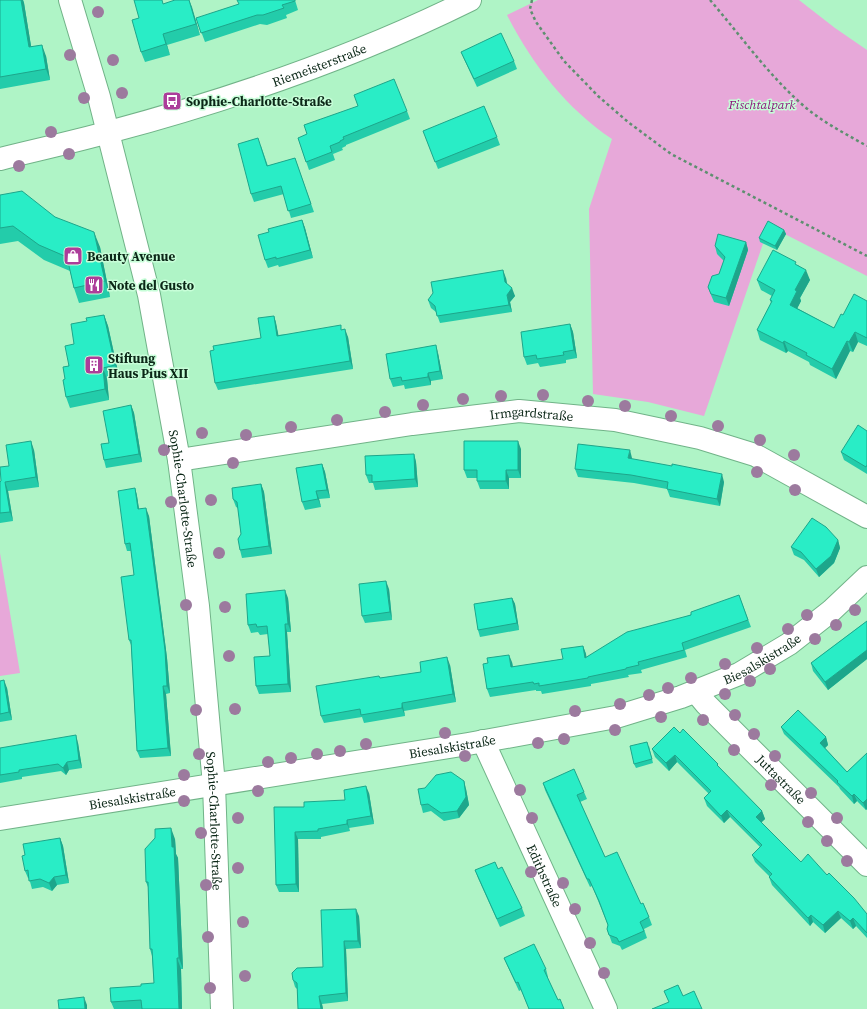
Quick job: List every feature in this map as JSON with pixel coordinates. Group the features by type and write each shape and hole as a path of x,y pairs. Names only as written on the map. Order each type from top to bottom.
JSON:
{"street":[{"name":"Sophie-Charlotte-Straße","path":"70,0 81,34 108,133 149,295 179,460 198,606 214,785 222,1009"},
{"name":"Riemeisterstraße","path":"0,159 108,133 176,113 310,69 350,54 470,0"},
{"name":"Irmgardstraße","path":"179,460 412,424 519,411 615,420 700,438 755,455 867,517"},
{"name":"Biesalskistraße","path":"0,819 482,741 616,717 696,692 739,674 789,644 831,611 867,577"},
{"name":"Juttastraße","path":"696,692 706,704 867,865"},
{"name":"Edithstraße","path":"482,741 606,1009"}],"path":[{"path":"532,0 530,9 536,22 564,62 598,96 670,154 867,256"},
{"path":"710,0 776,80 806,107 836,129 867,146"}],"green space":[{"name":"Fischtalpark","path":"538,0 799,0 835,28 867,50 867,276 769,226 704,416 648,402 593,394 589,209 612,139 595,127 565,99 552,84 527,51 507,15"},
{"path":"0,553 20,673 0,676"}],"building":[{"path":"0,0 21,0 29,47 42,45 46,69 0,77"},
{"path":"134,0 162,0 163,4 175,0 189,0 196,24 163,34 166,44 141,52 132,20 139,18"},
{"path":"237,0 295,1 282,5 284,8 201,33 196,18 239,4"},
{"path":"501,33 514,61 474,79 461,52"},
{"path":"394,79 407,111 343,137 344,139 340,142 330,146 332,152 306,162 298,138 307,134 304,125 358,106 354,95"},
{"path":"484,106 497,137 435,162 423,131"},
{"path":"258,138 267,166 295,158 311,204 288,211 281,186 251,194 238,144"},
{"path":"22,191 55,217 94,232 105,281 74,288 67,257 39,245 13,226 0,228 0,195"},
{"path":"302,220 310,250 276,259 276,257 265,260 258,235 269,232 268,229"},
{"path":"768,221 784,230 775,246 759,238"},
{"path":"718,234 746,242 726,298 711,294 708,287 712,276 719,274 725,257 715,246"},
{"path":"773,250 796,262 795,264 806,270 795,290 797,291 790,305 834,328 854,294 867,301 867,338 855,332 849,342 847,341 832,369 806,355 807,353 784,341 783,343 757,330 772,301 770,300 775,290 757,280"},
{"path":"503,270 505,282 512,288 507,295 509,305 437,316 435,306 428,300 433,293 431,282"},
{"name":"Stiftung Haus Pius XII","path":"104,315 115,365 103,368 105,389 66,397 63,380 65,379 63,367 69,366 65,346 74,344 71,324 87,321 86,318"},
{"path":"274,316 277,336 341,325 341,330 345,329 350,361 215,383 210,351 214,350 213,346 261,338 258,318"},
{"path":"570,324 574,350 563,352 564,355 537,359 536,355 524,357 521,332"},
{"path":"436,345 440,371 428,373 428,377 402,381 401,377 390,379 386,354"},
{"path":"131,405 139,454 104,460 101,444 109,443 103,411"},
{"path":"858,425 867,431 866,467 841,452"},
{"path":"31,441 36,477 5,482 10,512 0,513 0,467 9,466 6,445"},
{"path":"464,441 518,441 518,470 506,470 506,481 477,481 477,470 464,470"},
{"path":"578,444 630,450 628,458 672,466 672,464 722,474 717,499 667,489 668,482 631,475 575,469"},
{"path":"414,454 415,479 372,482 372,475 366,475 365,456"},
{"path":"322,464 327,490 316,491 318,499 302,502 296,468"},
{"path":"261,484 269,546 240,550 238,539 241,534 237,502 233,499 232,488"},
{"path":"135,488 138,509 146,508 165,650 167,686 163,686 168,748 137,751 131,640 129,640 121,577 134,575 130,543 125,544 118,491"},
{"path":"812,518 826,527 838,540 831,556 816,569 801,552 791,547"},
{"path":"386,581 390,612 362,616 359,584"},
{"path":"285,590 288,624 285,624 288,684 256,686 254,657 270,656 267,626 257,627 256,624 248,625 246,594"},
{"path":"739,595 748,620 682,643 684,650 638,662 639,665 626,669 588,678 539,686 539,683 534,684 533,682 487,689 483,664 488,663 487,658 509,655 511,667 563,659 561,649 583,646 585,658 627,632 691,615 691,612"},
{"path":"512,598 517,623 478,630 474,604"},
{"path":"867,621 867,650 825,682 811,663"},
{"path":"447,657 453,694 402,703 402,708 361,715 360,709 321,716 316,686 379,676 380,678 421,672 420,662"},
{"path":"4,680 9,712 0,714 0,681"},
{"path":"798,710 826,737 820,743 847,772 867,753 867,799 863,803 854,794 852,796 781,727"},
{"path":"674,727 680,733 683,729 718,764 717,765 762,811 756,817 801,862 808,854 827,875 829,873 854,898 867,914 867,933 853,918 850,921 838,911 823,925 811,915 808,918 769,877 772,874 752,855 762,845 727,810 721,816 704,798 711,791 675,755 666,763 652,749"},
{"path":"76,735 79,760 67,762 63,768 58,764 19,770 19,772 0,775 0,748"},
{"path":"647,742 652,759 634,764 630,746"},
{"path":"574,769 584,792 577,795 605,857 617,852 641,904 643,903 649,917 640,922 644,931 619,942 617,938 609,935 607,929 608,925 599,901 589,879 587,879 543,783"},
{"path":"451,772 464,781 466,797 457,811 441,813 428,804 421,805 418,789 425,788 436,775"},
{"path":"366,786 371,816 347,820 347,824 318,829 318,831 295,832 296,884 276,885 274,807 304,807 304,802 345,800 344,790"},
{"path":"171,828 172,847 174,847 179,958 177,958 179,1009 142,1009 141,1000 111,1002 110,988 141,986 141,984 154,983 152,949 150,949 148,882 146,882 145,849 155,838 155,829"},
{"path":"60,838 66,875 54,877 49,883 40,879 29,881 28,870 25,871 22,856 25,855 23,844"},
{"path":"495,862 498,869 502,867 522,908 497,919 475,870"},
{"path":"356,909 358,941 344,941 346,993 319,996 321,1009 298,1009 297,983 293,980 292,973 297,968 323,967 321,910"},
{"path":"534,944 546,969 544,970 558,1000 560,999 564,1009 529,1009 518,982 516,983 504,958"},
{"path":"678,985 683,996 694,991 702,1009 652,1009 669,1002 664,991"},
{"path":"84,997 85,1009 59,1009 58,1000"}],"place":[{"name":"Sophie-Charlotte-Straße","path":"172,101"},
{"name":"Beauty Avenue","path":"73,256"},
{"name":"Note del Gusto","path":"94,285"},
{"name":"Stiftung Haus Pius XII","path":"94,365"}]}
